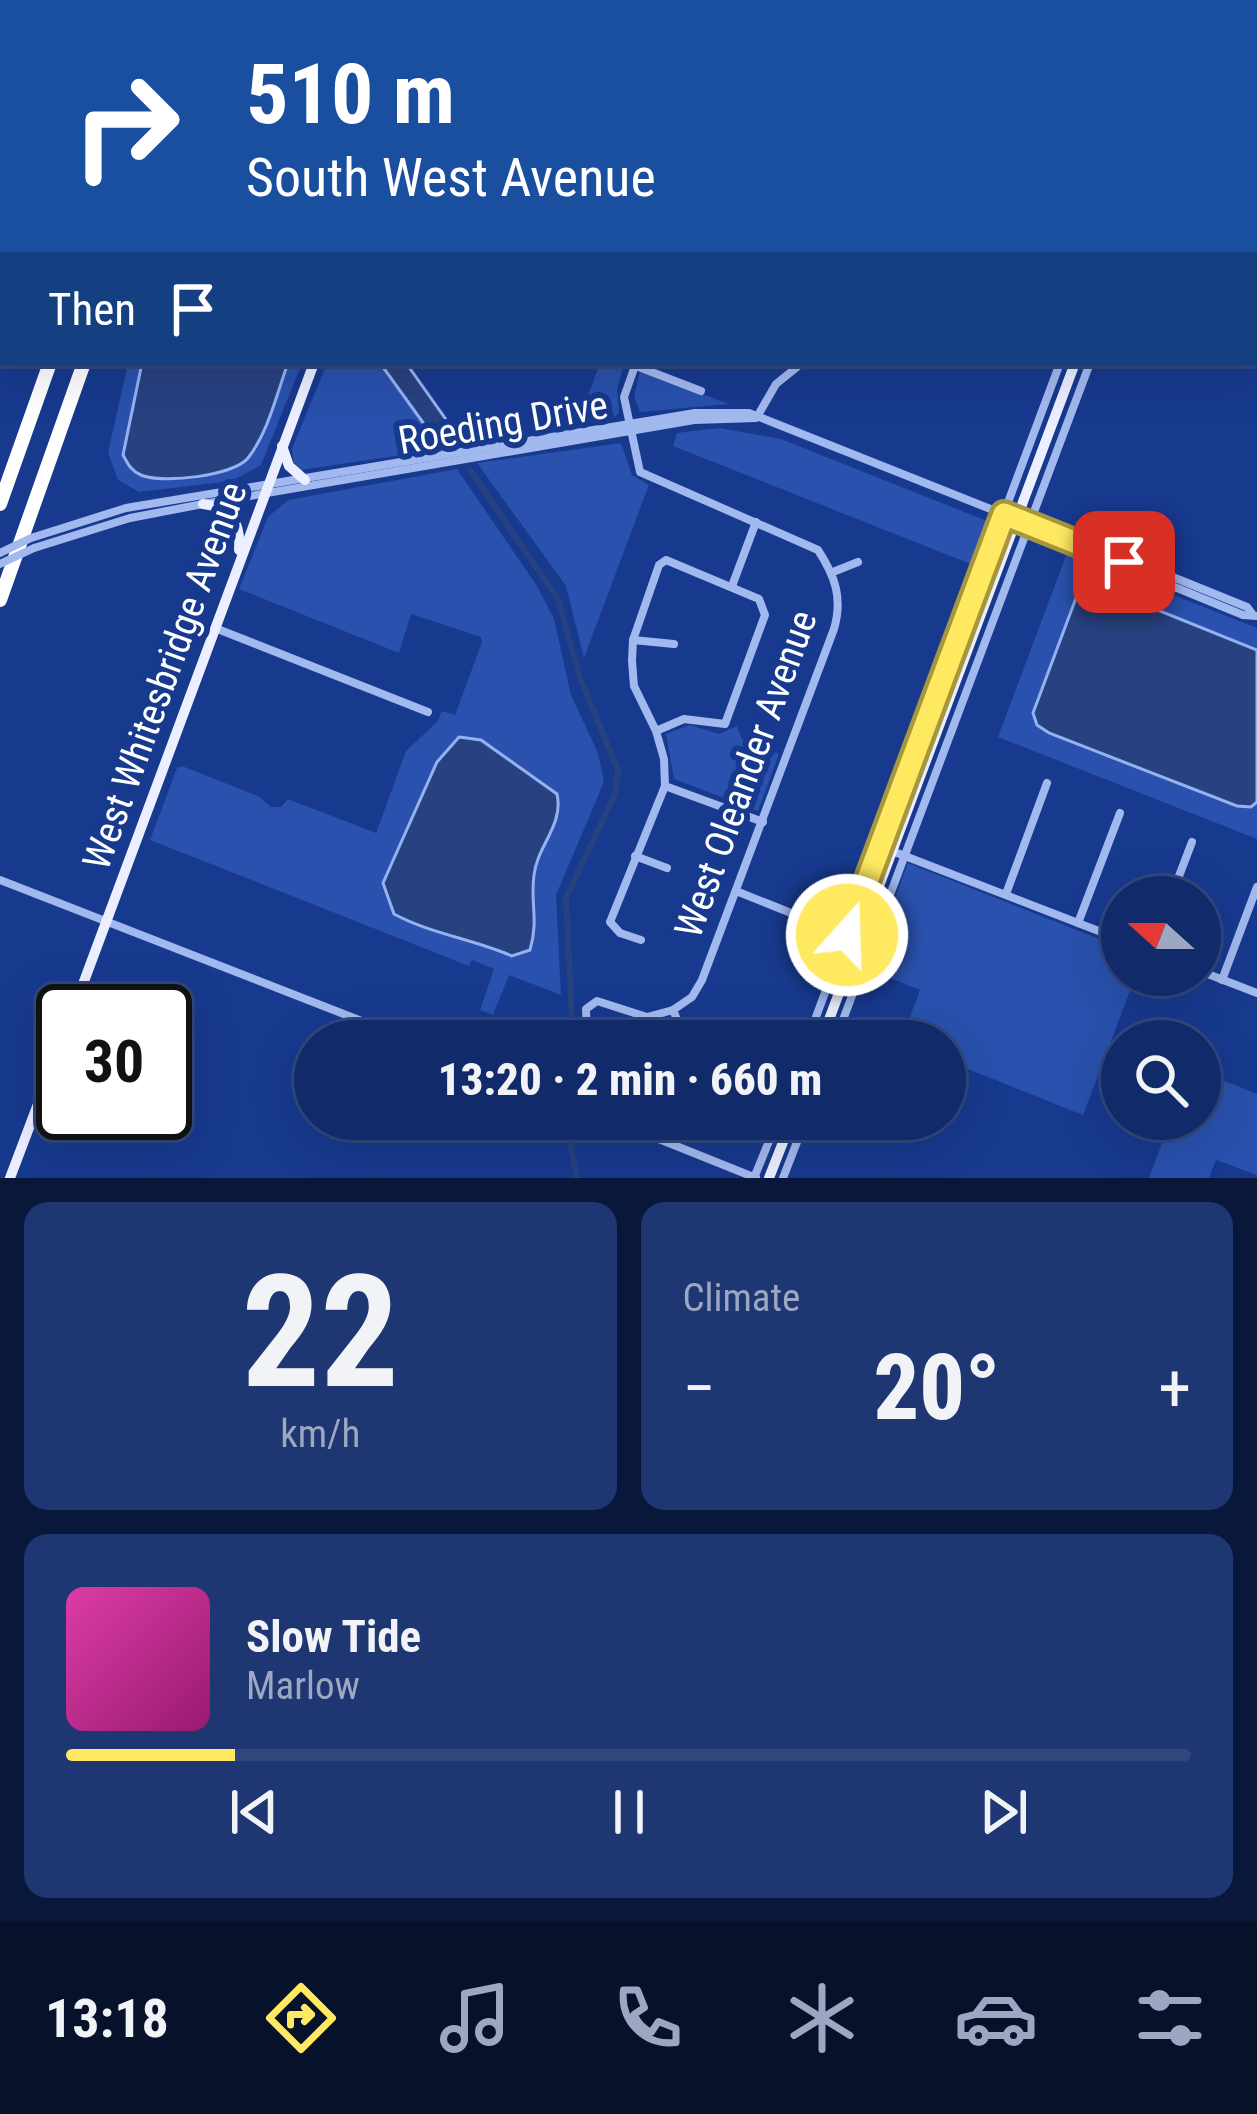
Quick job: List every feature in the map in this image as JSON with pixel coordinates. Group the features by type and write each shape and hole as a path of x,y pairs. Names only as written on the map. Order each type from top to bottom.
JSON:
{"highway":[{"path":"0,504 49,366"},
{"path":"0,600 82,366"}],"main road":[{"name":"West Whitesbridge Avenue","path":"83,984 313,366"},
{"path":"830,1020 899,854 1010,516 1074,366"},
{"path":"282,446 292,471 305,480"},
{"path":"203,504 221,506 231,514 240,534 239,560"},
{"path":"10,1178 36,1109"},
{"path":"769,1178 784,1140"}],"street":[{"path":"633,366 624,390 640,472 818,550 833,572"},
{"path":"639,366 700,391"},
{"path":"798,366 776,384 757,417 1255,616"},
{"path":"815,1020 1010,516 1059,366"},
{"path":"842,1020 899,854 1089,366"},
{"name":"Roeding Drive","path":"0,564 32,543 126,508 264,492 305,480 630,428 757,417"},
{"name":"Roeding Drive","path":"0,553 130,518 630,428"},
{"path":"732,586 757,522"},
{"path":"641,940 620,934 610,922 665,786 656,731 634,686 633,640 659,565 666,560 759,599 765,615 725,724 684,718 656,731"},
{"name":"West Oleander Avenue","path":"673,1010 692,997 703,980 834,628 839,601 833,572 858,562"},
{"path":"214,627 428,712"},
{"path":"633,640 674,644"},
{"path":"1006,894 1047,783"},
{"path":"665,786 763,822"},
{"path":"1078,922 1120,813"},
{"path":"1179,876 1192,842"},
{"path":"899,854 1101,931"},
{"path":"634,856 667,868"},
{"path":"0,880 360,1020"},
{"path":"1257,887 1222,980 1257,994"},
{"path":"736,890 847,935"},
{"path":"586,1020 591,1003 647,1016 673,1010 677,1020"},
{"path":"661,1140 755,1178 770,1140"},
{"path":"783,1178 798,1140"}],"shaded area":[{"path":"127,366 301,366 261,465 232,481 139,492 118,480 108,453"},
{"path":"141,366 287,366 267,425 240,464 197,477 151,478 130,467 123,455"},
{"path":"326,366 382,366 442,449 301,470 294,464 292,449"},
{"path":"382,366 408,366 464,445 442,449"},
{"path":"599,366 624,366 616,416 578,423"},
{"path":"640,371 729,404 640,412 634,397"},
{"path":"719,428 781,439 992,523 978,567 673,446 677,433"},
{"path":"621,443 632,475 649,485 584,658 566,586 477,463"},
{"path":"457,469 537,586 554,619 571,695 598,753 604,782 556,895 561,995 509,975 493,1015 480,1010 494,969 472,960 469,966 150,840 177,768 182,766 258,796 271,807 281,807 288,799 376,833 406,751 437,722 442,711 455,715 481,637 411,614 399,653 239,589 268,517 288,500"},
{"path":"1067,553 1257,628 1257,839 998,737"},
{"path":"1098,586 1257,650 1257,802 1251,807 1237,806 1037,725 1033,713 1079,590"},
{"path":"690,725 719,734 737,726 742,739 779,754 758,811 674,779 666,734"},
{"path":"459,737 481,740 557,794 557,816 534,875 530,950 512,956 394,914 383,883 437,762"},
{"path":"908,863 1101,940 1101,996 1128,996 1119,1020 1101,1020 1101,1067 1083,1115 966,1068 966,1020 909,1020 920,990 868,969"},
{"path":"1221,1079 1257,1094 1257,1175 1216,1160 1209,1178 1149,1178 1163,1140 1221,1140"}],"waterway":[{"path":"470,470 558,599 580,678 618,770 615,794 566,898 572,1020"},
{"path":"570,1140 577,1178"}],"route":[{"path":"847,935 1004,514 1124,562"}]}
